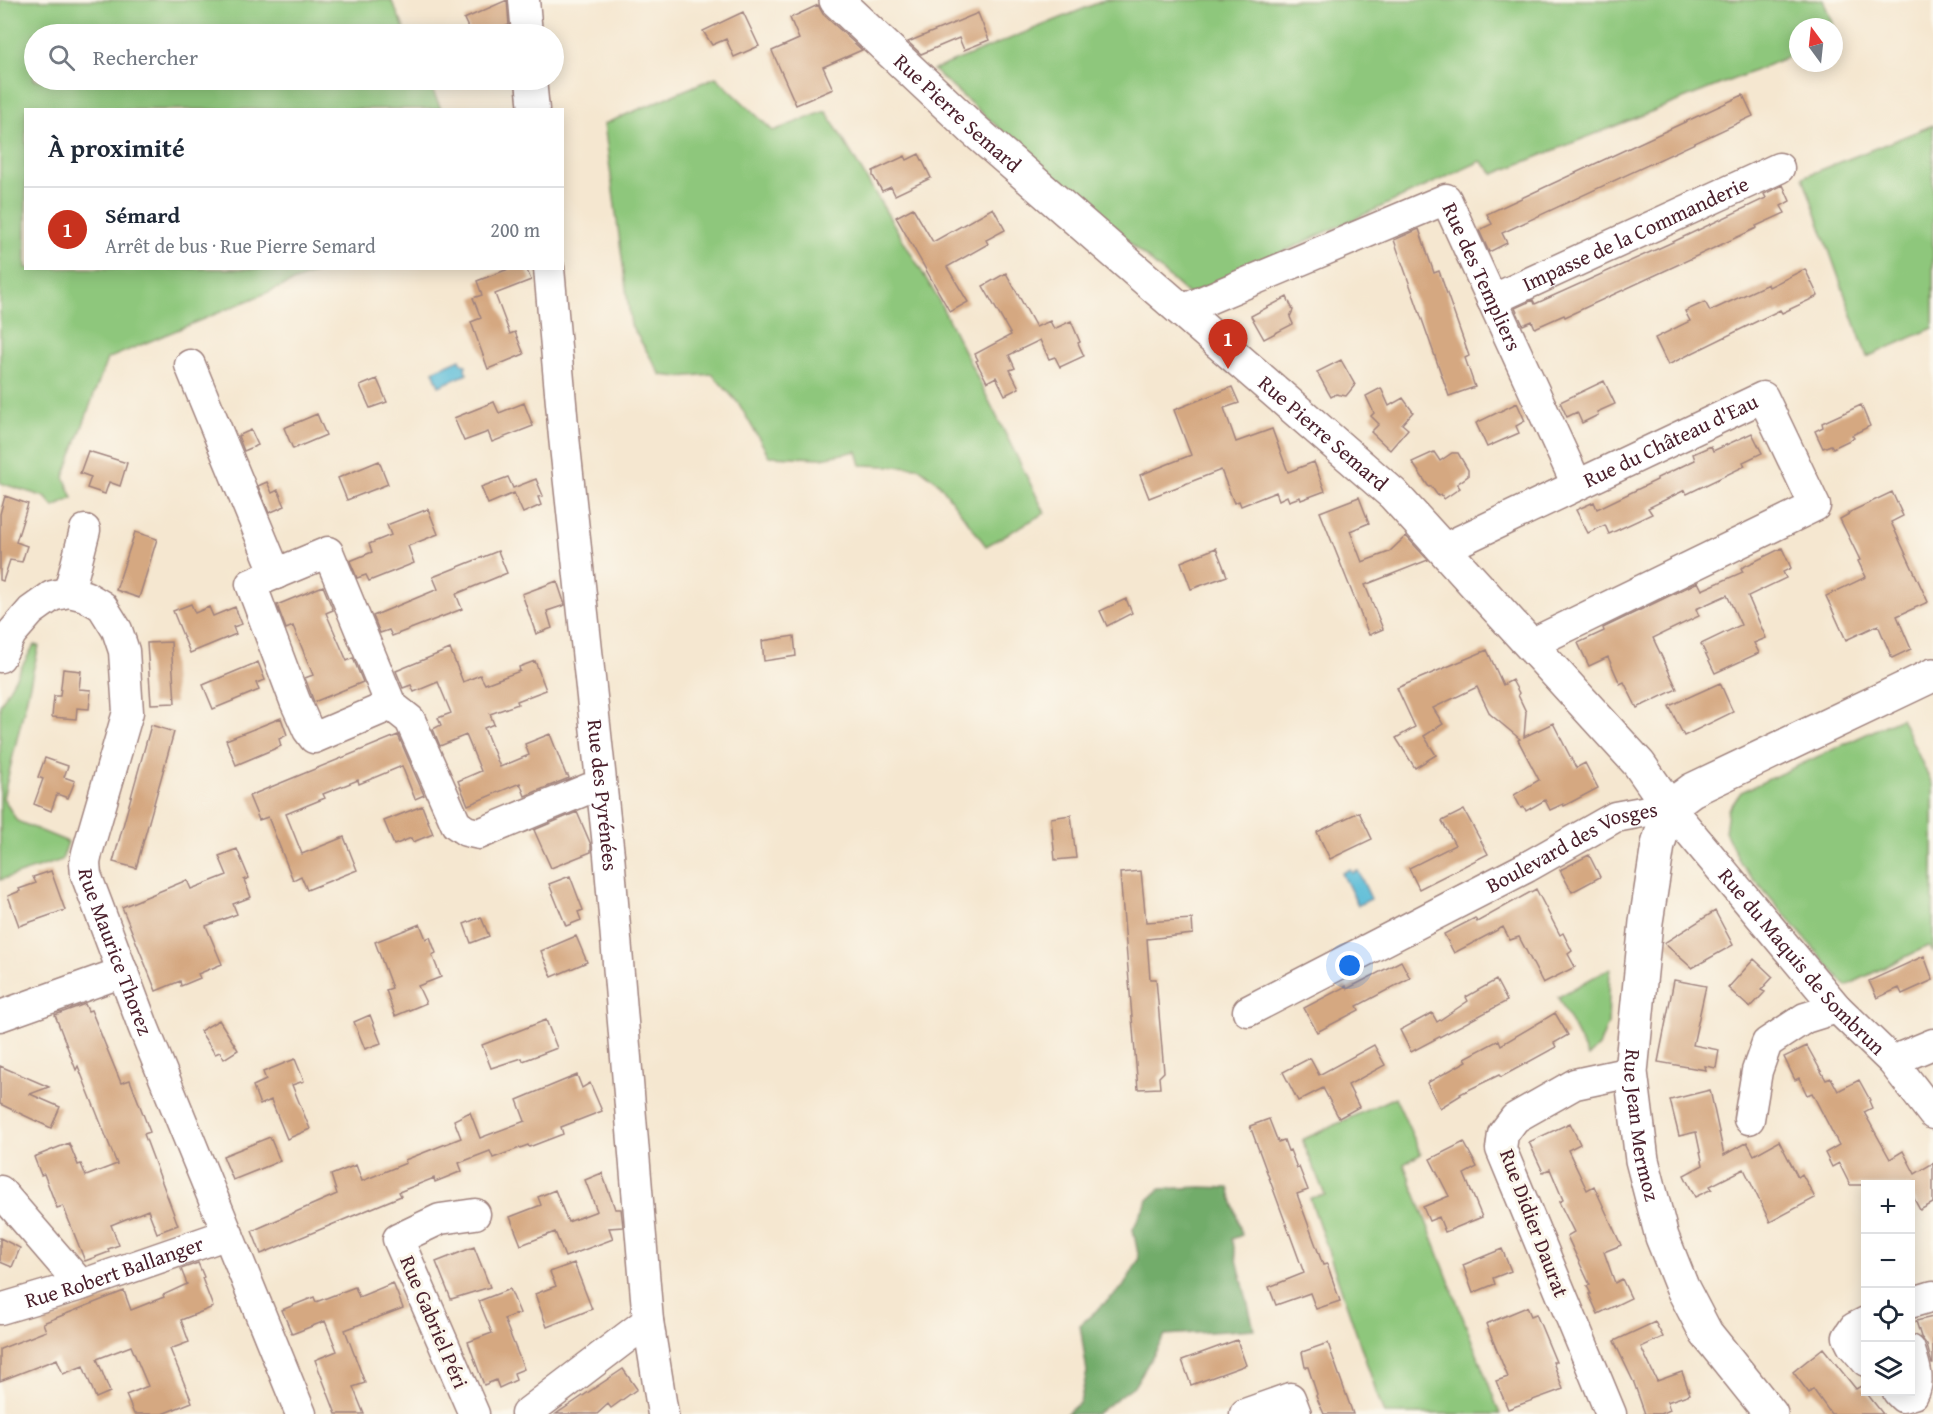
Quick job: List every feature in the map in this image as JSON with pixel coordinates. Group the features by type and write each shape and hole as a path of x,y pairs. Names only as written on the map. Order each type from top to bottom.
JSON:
{"main road":[{"name":"Rue Pierre Semard","path":"836,0 974,130 1393,494 1639,764 1669,807"},
{"name":"Boulevard des Vosges","path":"1669,807 1692,790 1933,675"},
{"name":"Rue Jean Mermoz","path":"1669,807 1658,845 1646,922 1631,1072 1642,1160 1662,1237 1682,1287 1706,1333 1771,1414"}],"street":[{"path":"524,0 526,24"},
{"path":"532,90 534,108"},
{"name":"Impasse de la Commanderie","path":"1492,300 1779,168"},
{"name":"Rue des Templiers","path":"1182,310 1446,199 1577,485"},
{"name":"Rue des Pyrénées","path":"549,270 564,437 609,855 648,1321 663,1414"},
{"path":"190,365 276,574"},
{"name":"Rue du Château d'Eau","path":"1443,549 1763,397 1815,506 1531,644"},
{"path":"0,657 10,634 31,611 52,596 69,592 85,530"},
{"path":"391,705 314,738 295,700 251,584 328,552 391,705 410,720 456,824 466,831 479,834 588,789 602,786"},
{"name":"Rue Maurice Thorez","path":"69,592 85,596 102,606 117,630 124,651 128,712 85,862 86,875 301,1414"},
{"name":"Rue du Maquis de Sombrun","path":"1669,807 1837,1008 1892,1061 1933,1114"},
{"name":"Boulevard des Vosges","path":"1248,1011 1527,867 1615,817 1669,807"},
{"path":"0,1016 123,972"},
{"path":"1749,1119 1757,1071 1767,1043 1805,1017 1837,1008"},
{"path":"1892,1061 1933,1044"},
{"name":"Rue Didier Daurat","path":"1611,1414 1501,1149 1503,1134 1515,1118 1575,1084 1631,1072"},
{"path":"0,1191 81,1285"},
{"name":"Rue Gabriel Péri","path":"474,1414 398,1239 440,1219 475,1214"},
{"name":"Rue Robert Ballanger","path":"0,1309 81,1285 228,1233"},
{"path":"1915,1302 1933,1296"},
{"path":"526,1414 648,1321"},
{"path":"1861,1324 1854,1328 1848,1337 1852,1346 1861,1355"},
{"path":"1915,1368 1917,1387 1915,1390"},
{"path":"1245,1414 1290,1398 1296,1414"}],"green space":[{"path":"0,0 391,0 402,24 24,24 24,90 432,90 441,108 24,108 24,270 322,270 107,359 64,477 73,498 54,507 45,497 0,483"},
{"path":"1105,0 1823,0 1830,18 1789,18 1789,56 1764,67 1494,174 1481,161 1189,295 933,70"},
{"path":"716,77 773,131 826,111 937,297 1045,513 986,546 938,482 918,467 861,465 857,451 822,458 769,456 739,404 712,374 679,377 661,375 631,325 604,124"},
{"path":"1933,125 1933,328 1867,357 1803,177"},
{"path":"34,645 39,646 3,798 17,821 68,842 62,860 0,880 0,705"},
{"path":"1901,718 1933,786 1933,952 1928,946 1846,986 1741,864 1725,832 1728,810 1741,792"},
{"path":"1610,968 1608,1024 1599,1046 1588,1057 1558,997"},
{"path":"1395,1097 1421,1154 1404,1164 1500,1414 1384,1414 1310,1198 1325,1195 1302,1140"},
{"path":"1229,1188 1242,1235 1232,1239 1254,1329 1165,1335 1135,1385 1096,1414 1066,1414 1080,1402 1087,1372 1080,1325 1123,1287 1139,1259 1133,1229 1148,1200 1160,1189"}],"water":[{"path":"460,359 462,364 466,365 467,374 439,386 433,371"},
{"path":"1350,869 1352,873 1358,871 1371,899 1358,905 1342,873"}],"building":[{"path":"507,0 509,24 466,24 464,19"},
{"path":"818,5 823,14 862,50 823,67 833,89 796,105 772,51 799,39 790,18"},
{"path":"743,12 759,46 734,57 726,39 712,45 703,31"},
{"path":"978,13 989,40 964,50 959,38 921,54 908,42"},
{"path":"1743,95 1753,116 1502,233 1507,243 1489,252 1479,230 1492,224 1487,214"},
{"path":"919,154 931,178 895,195 891,187 882,191 873,176 873,171 905,156 907,160"},
{"path":"1783,185 1790,201 1781,206 1785,213 1565,317 1564,315 1535,328 1532,321 1523,325 1515,308 1533,300 1535,304 1675,241 1766,198 1764,194"},
{"path":"913,208 933,242 993,208 1005,230 986,240 988,244 947,267 968,302 950,312 896,217"},
{"path":"1419,229 1434,273 1439,271 1469,356 1465,358 1475,387 1449,396 1394,240"},
{"path":"1805,269 1818,296 1782,313 1780,310 1668,365 1655,338 1690,321 1685,311 1705,302 1710,311 1768,284 1769,287"},
{"path":"506,270 527,270 531,280 495,294 510,334 515,332 524,354 488,369 471,322 481,318 473,298 482,295 477,281"},
{"path":"1006,273 1036,327 1050,321 1054,329 1071,321 1084,356 1060,367 1055,357 1049,359 1040,340 1009,355 1015,368 1010,370 1019,388 1005,395 996,377 987,382 976,361 978,360 975,354 1011,335 983,286"},
{"path":"1287,297 1293,310 1290,317 1293,324 1264,339 1251,316"},
{"path":"1341,360 1355,385 1346,396 1336,394 1331,397 1317,372"},
{"path":"377,379 387,402 370,408 360,386"},
{"path":"1604,381 1615,404 1597,412 1598,415 1582,423 1577,412 1567,417 1560,402"},
{"path":"1232,387 1239,403 1224,408 1236,442 1272,429 1288,472 1314,462 1325,491 1301,500 1300,497 1289,501 1287,496 1279,500 1276,492 1241,506 1239,501 1234,503 1221,470 1149,498 1140,475 1191,455 1174,410"},
{"path":"1381,388 1389,406 1403,398 1413,412 1402,424 1408,429 1390,450 1371,432 1379,424 1371,416 1374,413 1366,396"},
{"path":"494,402 499,413 524,403 533,426 492,442 488,432 464,441 454,418"},
{"path":"1517,403 1525,421 1516,426 1519,433 1487,447 1476,423"},
{"path":"1861,405 1870,426 1852,435 1854,438 1833,448 1831,445 1823,448 1815,431 1823,427 1822,423"},
{"path":"317,414 326,435 293,449 284,428"},
{"path":"251,430 258,445 244,451 238,436"},
{"path":"1752,433 1762,453 1743,462 1745,466 1687,494 1685,490 1648,508 1652,514 1609,534 1605,525 1588,533 1576,510 1594,502 1597,509 1695,460 1693,454 1711,446 1713,451"},
{"path":"88,451 127,463 120,486 109,482 105,494 87,488 91,477 80,473"},
{"path":"1434,452 1440,461 1452,453 1458,453 1468,470 1468,476 1457,484 1460,488 1444,499 1441,494 1438,496 1431,486 1429,487 1412,462"},
{"path":"379,461 388,484 347,500 338,478"},
{"path":"508,477 513,488 536,479 543,496 538,497 541,505 523,513 514,493 488,504 481,487"},
{"path":"267,482 272,493 278,490 285,506 269,513 258,486"},
{"path":"1892,492 1903,516 1891,522 1928,602 1897,616 1911,649 1892,658 1878,625 1846,640 1826,596 1866,577 1840,519"},
{"path":"5,496 28,504 16,542 27,546 22,562 10,560 3,581 0,580 0,514"},
{"path":"1359,497 1369,523 1350,531 1362,562 1389,552 1406,536 1428,560 1365,585 1383,629 1369,635 1320,512"},
{"path":"428,509 438,534 408,546 414,563 369,581 366,575 357,578 350,561 372,552 369,544 391,535 387,525"},
{"path":"135,532 157,539 139,598 116,590"},
{"path":"1216,548 1227,576 1191,589 1181,562"},
{"path":"1782,548 1791,568 1783,572 1786,578 1748,596 1766,638 1754,643 1759,653 1715,673 1701,644 1741,625 1727,595 1696,609 1699,616 1653,638 1677,689 1637,708 1624,682 1620,684 1608,657 1589,666 1578,643 1604,631 1603,628 1698,582 1702,590 1743,572 1741,568"},
{"path":"498,551 507,573 456,594 462,609 392,636 389,630 380,633 373,616 438,589 433,577"},
{"path":"557,581 565,605 547,611 552,628 536,634 522,594"},
{"path":"323,586 333,610 326,613 347,661 353,658 363,682 314,702 305,678 313,675 293,626 286,629 277,605"},
{"path":"1126,599 1132,613 1107,626 1100,611"},
{"path":"191,604 195,613 209,607 213,616 235,607 242,624 233,627 236,634 190,653 173,611"},
{"path":"794,636 796,656 764,661 762,641"},
{"path":"171,642 175,703 151,704 147,643"},
{"path":"450,649 463,682 480,675 485,684 520,671 519,667 535,661 546,690 517,701 518,704 490,714 494,724 484,728 500,767 529,755 525,744 550,734 569,778 525,796 520,783 468,805 458,781 481,771 466,735 440,746 433,729 441,725 438,718 451,713 438,682 414,692 411,685 403,688 396,671"},
{"path":"1487,650 1503,685 1512,680 1519,693 1526,712 1524,737 1553,723 1576,768 1585,763 1598,788 1564,806 1563,804 1550,810 1545,800 1526,811 1524,807 1521,808 1514,795 1539,780 1518,740 1520,739 1490,714 1477,687 1433,708 1443,724 1424,736 1436,755 1415,768 1396,738 1415,727 1397,688"},
{"path":"258,662 265,680 256,683 259,690 213,709 203,685"},
{"path":"63,669 81,671 79,689 91,690 89,709 77,708 76,719 52,717 54,696 60,696"},
{"path":"1720,683 1733,712 1684,736 1669,706"},
{"path":"281,718 287,735 279,739 281,746 236,765 226,740"},
{"path":"151,725 174,732 136,868 113,862"},
{"path":"398,735 424,795 415,799 402,766 359,784 358,780 323,794 325,798 286,814 302,854 344,837 357,870 307,890 301,876 293,880 268,817 259,820 249,796"},
{"path":"45,758 68,766 64,777 75,781 68,798 57,794 51,811 34,804 43,779 38,777"},
{"path":"422,806 433,834 413,842 411,838 394,845 384,821"},
{"path":"1464,810 1488,854 1419,889 1409,868 1455,845 1442,821"},
{"path":"577,812 591,845 591,852 551,868 534,830"},
{"path":"1359,812 1372,839 1330,859 1317,832"},
{"path":"1071,815 1076,858 1055,860 1051,818"},
{"path":"237,849 249,878 244,880 251,897 233,904 237,914 206,926 222,964 198,974 200,978 181,986 180,981 156,991 122,907 187,880 191,889 227,875 219,856"},
{"path":"1589,855 1600,877 1572,892 1560,870"},
{"path":"51,871 65,910 19,926 8,896 36,883 33,877"},
{"path":"1141,871 1146,922 1192,919 1193,934 1147,939 1150,979 1156,979 1164,1072 1159,1077 1160,1088 1138,1089 1120,873"},
{"path":"570,876 583,910 578,912 581,920 566,926 549,884"},
{"path":"1536,889 1560,935 1563,933 1572,951 1568,954 1575,967 1543,983 1519,937 1510,940 1503,927 1454,953 1444,934 1475,918 1477,922"},
{"path":"1715,911 1733,945 1692,968 1664,943"},
{"path":"481,917 489,936 471,943 464,924"},
{"path":"420,924 426,939 430,937 436,953 432,955 441,977 418,986 426,1003 395,1016 386,990 392,988 375,942"},
{"path":"576,936 587,962 552,977 541,951"},
{"path":"1924,956 1933,980 1902,994 1899,988 1877,998 1869,981"},
{"path":"1754,959 1773,977 1761,990 1765,992 1750,1008 1728,988"},
{"path":"1401,961 1410,978 1357,1006 1359,1010 1317,1032 1304,1008"},
{"path":"1496,980 1507,1001 1411,1052 1400,1030 1432,1013 1437,1022 1468,1001 1466,997"},
{"path":"1674,980 1706,986 1693,1045 1719,1050 1716,1068 1705,1066 1706,1070 1658,1062"},
{"path":"85,1004 88,1011 91,1010 121,1083 130,1080 150,1132 144,1134 178,1225 157,1233 148,1210 111,1225 119,1245 108,1249 109,1252 85,1261 63,1206 57,1208 44,1174 41,1175 34,1157 69,1143 78,1165 81,1164 86,1176 117,1164 55,1015"},
{"path":"1555,1013 1568,1035 1554,1043 1556,1047 1501,1077 1499,1075 1460,1094 1440,1108 1427,1083 1467,1061 1465,1058 1499,1040 1501,1045"},
{"path":"370,1015 381,1043 365,1049 354,1022"},
{"path":"219,1020 238,1050 224,1059 220,1052 215,1054 200,1031"},
{"path":"546,1020 557,1048 523,1061 522,1058 491,1068 482,1045"},
{"path":"1374,1045 1385,1065 1348,1085 1359,1107 1339,1118 1323,1088 1298,1101 1283,1072 1310,1058 1319,1075"},
{"path":"1807,1046 1826,1080 1831,1078 1838,1091 1859,1080 1872,1108 1864,1112 1890,1159 1903,1151 1915,1174 1933,1163 1933,1203 1920,1210 1915,1201 1915,1180 1861,1180 1861,1185 1850,1185 1839,1163 1832,1167 1825,1153 1839,1145 1812,1093 1807,1095 1799,1078 1795,1080 1784,1057"},
{"path":"295,1059 304,1081 292,1085 310,1129 287,1139 271,1100 260,1105 253,1086 266,1080 263,1072"},
{"path":"0,1066 49,1087 30,1094 60,1107 51,1128 0,1104"},
{"path":"577,1075 582,1088 590,1083 602,1111 561,1127 563,1134 493,1158 490,1151 459,1163 462,1171 435,1182 434,1178 399,1192 401,1196 261,1254 252,1231 337,1194 331,1175 356,1165 362,1181 406,1163 405,1160 461,1138 454,1120 470,1112 480,1138 525,1121 517,1100"},
{"path":"1710,1090 1724,1155 1747,1142 1754,1155 1779,1141 1798,1177 1802,1174 1815,1198 1770,1222 1744,1169 1710,1186 1712,1189 1695,1197 1684,1175 1703,1165 1696,1132 1679,1136 1670,1100"},
{"path":"1269,1119 1278,1142 1284,1140 1288,1151 1290,1150 1308,1190 1297,1194 1323,1265 1327,1264 1340,1301 1316,1309 1310,1293 1276,1305 1269,1287 1304,1273 1250,1126"},
{"path":"1570,1123 1580,1144 1568,1150 1587,1190 1594,1186 1621,1245 1604,1252 1615,1283 1622,1279 1631,1298 1598,1314 1589,1294 1591,1294 1587,1286 1590,1285 1567,1236 1574,1232 1559,1202 1563,1200 1550,1169 1543,1172 1529,1142"},
{"path":"270,1137 280,1161 233,1180 223,1156"},
{"path":"1464,1142 1477,1167 1464,1174 1482,1217 1445,1232 1439,1217 1429,1221 1423,1207 1449,1196 1430,1159"},
{"path":"602,1173 615,1209 621,1209 623,1227 609,1228 613,1239 565,1257 555,1232 521,1245 510,1217 541,1205 538,1197 555,1190 568,1222 597,1211 585,1180"},
{"path":"0,1238 20,1248 12,1267 0,1262"},
{"path":"474,1247 490,1287 451,1299 436,1262"},
{"path":"1502,1249 1511,1271 1493,1278 1495,1284 1473,1293 1463,1265"},
{"path":"198,1263 213,1307 181,1320 189,1342 170,1349 192,1402 162,1414 134,1414 126,1395 148,1386 131,1346 97,1359 110,1392 96,1398 83,1366 63,1374 57,1359 0,1381 0,1349 46,1331 43,1323 124,1291 131,1310 164,1297 163,1295 187,1284 181,1269"},
{"path":"574,1263 592,1309 547,1327 535,1294 556,1286 550,1272"},
{"path":"393,1283 403,1308 345,1330 365,1383 353,1387 364,1414 336,1414 315,1360 337,1351 325,1321 292,1334 282,1310 314,1297 316,1302 355,1287 359,1297"},
{"path":"510,1289 520,1313 504,1319 524,1369 514,1373 516,1380 499,1388 496,1380 484,1385 468,1342 492,1333 479,1301"},
{"path":"1527,1307 1531,1316 1536,1314 1556,1362 1553,1362 1563,1389 1508,1409 1496,1381 1508,1377 1486,1324"},
{"path":"1933,1317 1932,1364 1927,1345 1921,1337 1916,1321"},
{"path":"1655,1322 1663,1337 1641,1347 1657,1381 1682,1372 1690,1394 1667,1402 1670,1410 1660,1414 1645,1414 1634,1383 1614,1341"},
{"path":"1237,1340 1246,1365 1191,1385 1182,1360"},
{"path":"1328,1343 1353,1414 1324,1414 1308,1367 1305,1367 1302,1352"},
{"path":"1823,1348 1856,1389 1861,1386 1861,1396 1869,1396 1883,1414 1831,1414 1813,1389 1809,1393 1793,1372"},
{"path":"623,1369 637,1389 611,1408 608,1404 597,1414 556,1414"}],"place":[{"name":"Sémard","path":"1228,369"}]}
